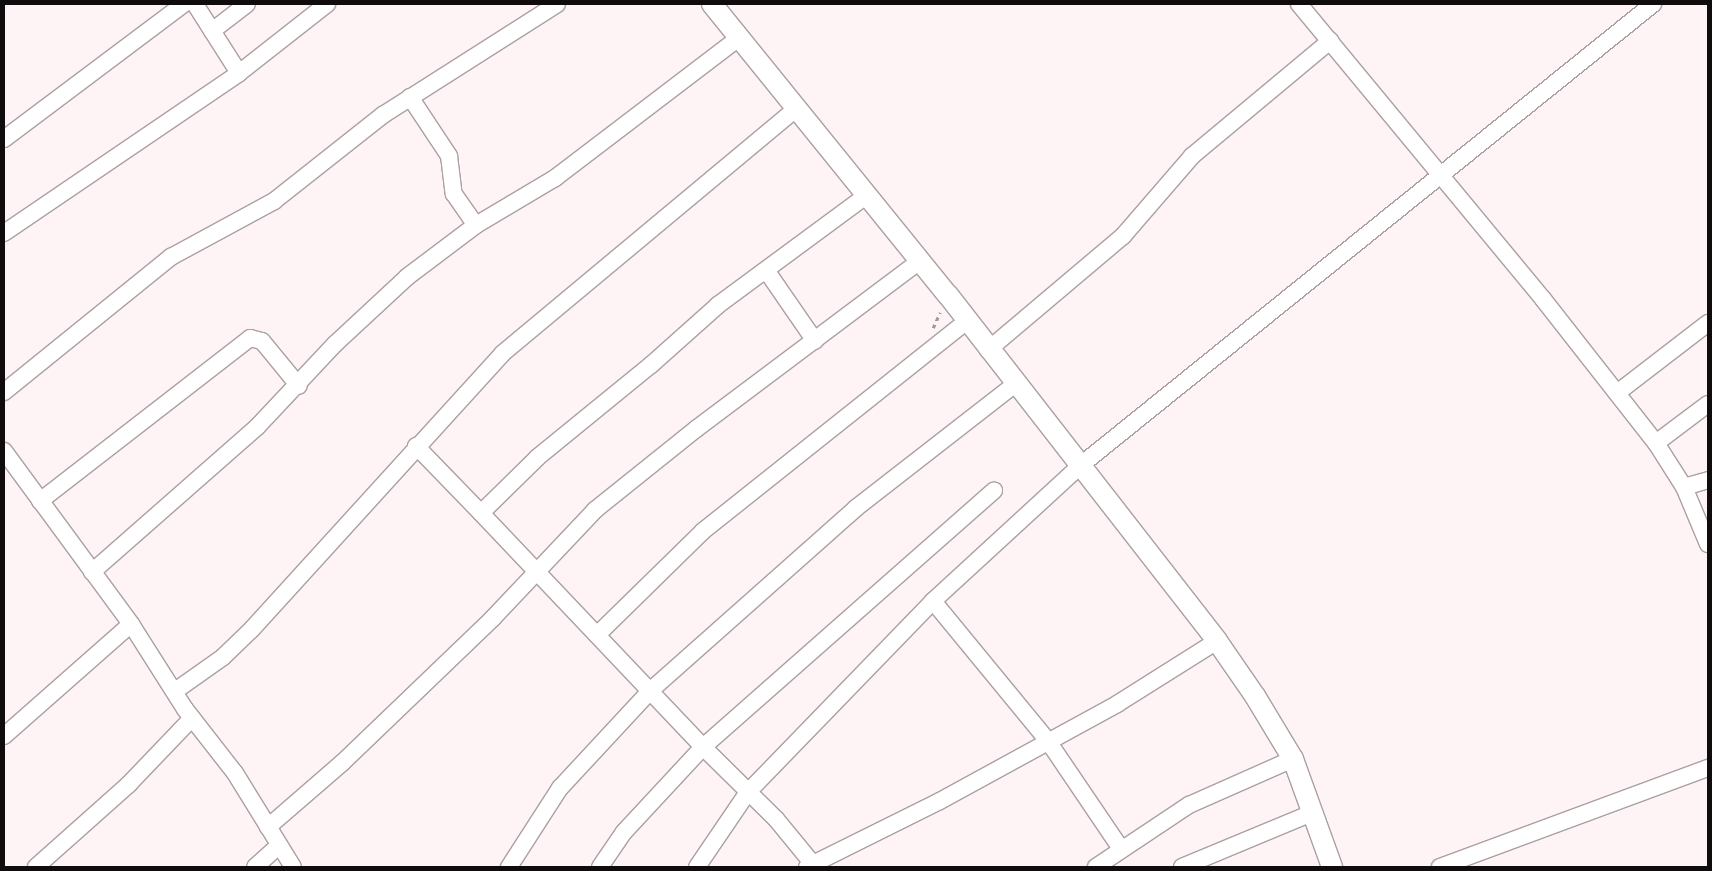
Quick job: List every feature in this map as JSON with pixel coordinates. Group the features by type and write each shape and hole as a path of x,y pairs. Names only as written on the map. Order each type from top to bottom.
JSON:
{"street":[{"path":"4,139 184,4"},
{"path":"195,4 239,73"},
{"path":"212,31 247,4"},
{"path":"4,234 239,73 327,4"},
{"path":"4,392 171,257 274,201 410,98 557,4"},
{"path":"712,4 920,261 988,350 1082,465 1218,641 1255,696 1293,759 1332,867"},
{"path":"1300,4 1618,393 1656,443 1684,487 1708,544"},
{"path":"697,867 748,792 934,601 1082,465 1653,4"},
{"path":"92,572 257,427 299,386 334,344 380,301 476,225 555,178 739,38"},
{"path":"988,350 1123,236 1192,156 1330,41"},
{"path":"410,98 449,156 454,194 476,225"},
{"path":"175,691 242,639 416,446 503,353 797,108"},
{"path":"481,513 538,457 652,365 718,305 866,196"},
{"path":"268,827 342,762 538,571 573,531 626,483 920,261"},
{"path":"766,270 815,341"},
{"path":"598,634 703,531 966,322"},
{"path":"1618,393 1708,323"},
{"path":"40,501 250,338 262,341 299,386"},
{"path":"509,867 560,788 650,691 856,508 1015,384"},
{"path":"1656,443 1708,404"},
{"path":"416,446 538,571 703,747 787,830 810,865 940,801 1048,740 1117,704 1218,641"},
{"path":"4,450 131,624 192,718 235,773 278,846 293,867"},
{"path":"1684,487 1708,480"},
{"path":"600,867 624,832 703,747 994,490"},
{"path":"934,601 1048,740 1121,849"},
{"path":"4,736 131,624"},
{"path":"36,867 129,784 192,718"},
{"path":"1096,867 1189,805 1293,759"},
{"path":"1440,867 1708,768"},
{"path":"1182,867 1312,814"},
{"path":"255,867 278,846"}]}
